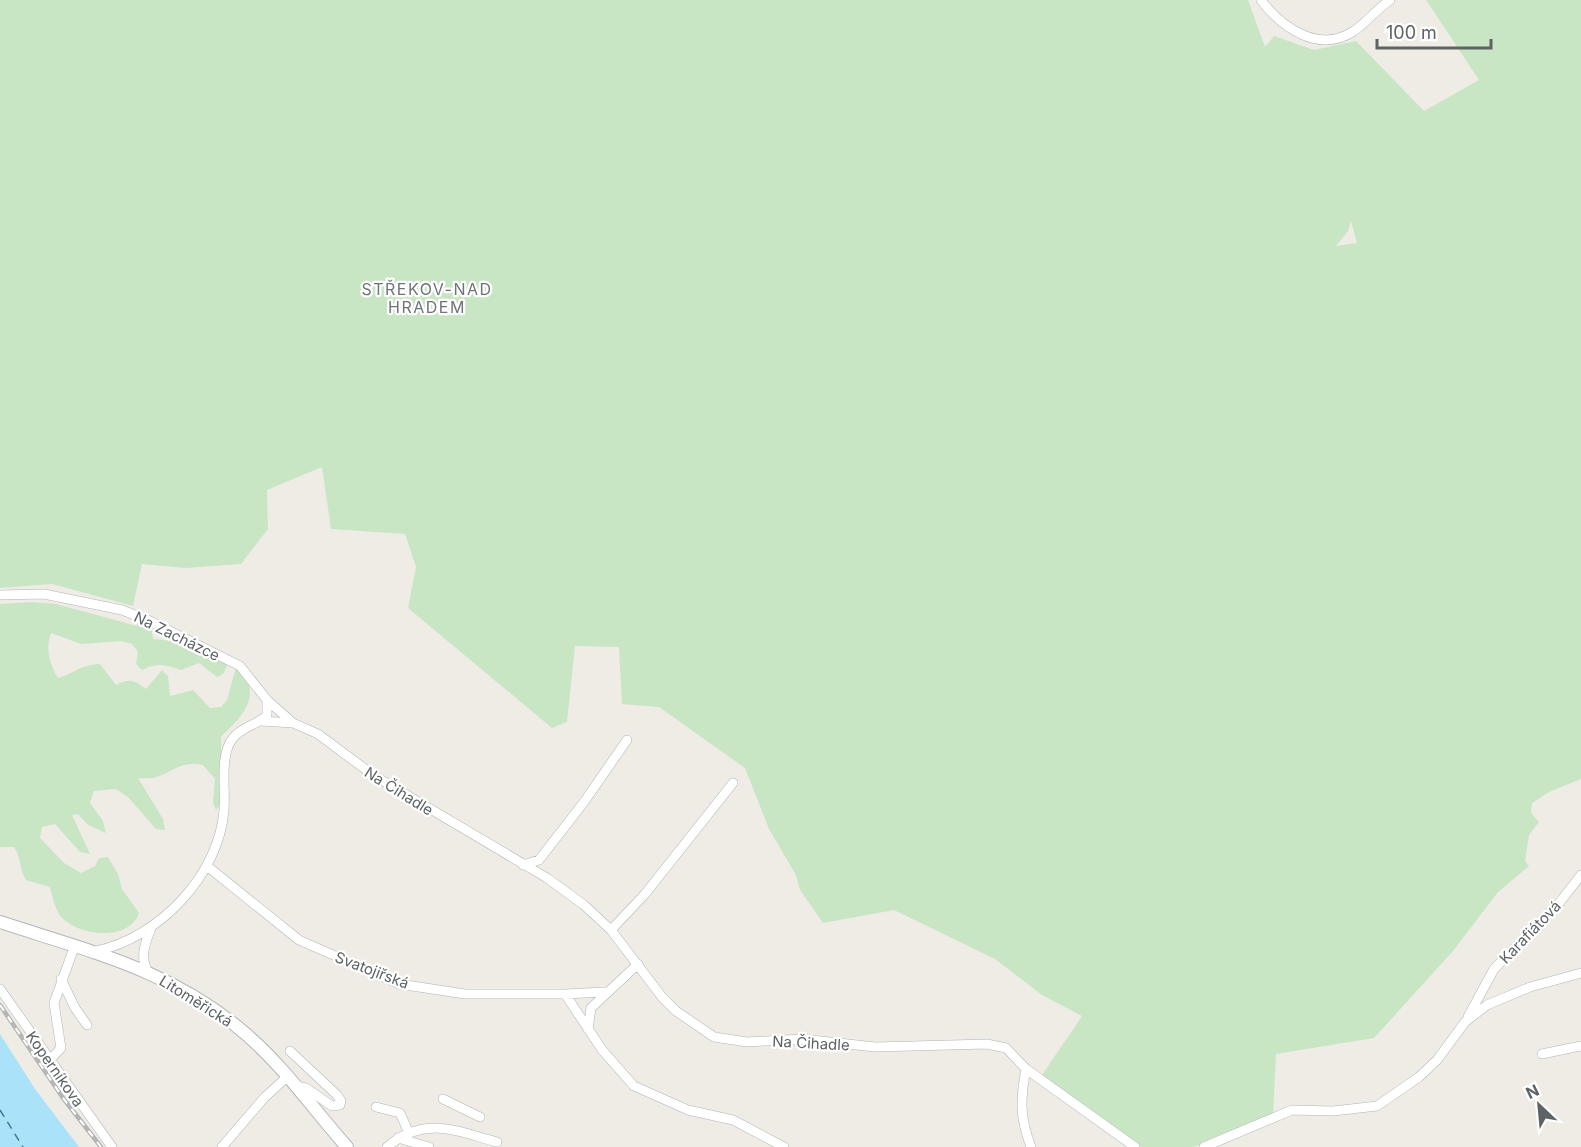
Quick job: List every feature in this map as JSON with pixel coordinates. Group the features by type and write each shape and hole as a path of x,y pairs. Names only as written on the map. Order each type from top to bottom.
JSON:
{"main road":[{"name":"Litoměřická","path":"0,922 96,951 147,971 201,1001 248,1036 292,1081 347,1147"}],"street":[{"path":"1261,0 1290,30 1302,36 1337,38 1352,33 1390,0"},
{"name":"Na Zacházce","path":"0,595 44,594 122,610 150,621 240,666 267,700 280,711"},
{"path":"96,951 111,948 151,928 198,880 207,866 224,812 227,750 233,737 267,715 267,700"},
{"name":"Na Čihadle","path":"280,711 293,723 318,734 373,775 564,890 611,930 662,997 676,1011 714,1037 726,1041 747,1042 802,1039 875,1047 987,1044 1006,1048 1026,1069 1135,1147"},
{"path":"261,721 293,723"},
{"path":"523,864 539,860 585,802 627,741"},
{"path":"611,930 645,894 733,783"},
{"name":"Svatojiřská","path":"207,866 299,940 399,984 465,994 605,993"},
{"name":"Karafiátová","path":"1465,1022 1494,969 1546,917 1581,874"},
{"path":"147,971 142,960 144,946 151,928"},
{"path":"49,1061 60,1048 54,1003 75,945"},
{"path":"588,1029 591,1008 638,964"},
{"path":"1204,1147 1292,1110 1333,1111 1377,1106 1395,1096 1431,1066 1465,1022 1487,1005 1511,993 1581,973"},
{"path":"62,979 75,1008 87,1025"},
{"name":"Koperníkova","path":"0,989 112,1147"},
{"path":"565,994 603,1051 634,1086 688,1110 733,1120 784,1147"},
{"path":"1542,1054 1581,1046"},
{"path":"222,1147 264,1098 292,1081 332,1106 340,1105 341,1101 337,1095 290,1051"},
{"path":"1026,1069 1022,1090 1022,1123 1031,1147"},
{"path":"443,1099 482,1116 467,1134"},
{"path":"376,1107 400,1113 408,1131"},
{"path":"387,1147 408,1131 421,1127 438,1128 497,1142"},
{"path":"398,1138 429,1147"}],"green space":[{"path":"0,0 1248,0 1265,47 1274,36 1314,50 1356,41 1424,111 1479,80 1426,0 1581,0 1581,779 1549,792 1532,803 1531,813 1539,822 1529,835 1525,861 1529,866 1498,892 1453,951 1374,1038 1276,1054 1273,1114 1219,1139 1193,1147 1141,1147 1042,1075 1082,1016 1042,995 995,959 894,910 823,923 800,890 796,875 769,829 745,768 659,707 622,704 619,647 575,646 567,722 552,728 408,608 416,567 405,534 331,529 322,467 267,490 268,529 241,564 186,568 142,564 133,606 52,584 0,588","holes":["1351,221 1357,243 1336,246 1348,231"]},
{"path":"32,602 56,604 137,626 139,619 151,627 153,639 173,641 228,664 223,674 217,677 199,663 181,670 162,665 142,670 136,664 138,652 132,644 121,641 81,644 51,633 48,645 49,656 58,678 87,666 100,664 116,685 124,681 131,681 146,689 162,670 168,676 170,696 193,690 210,708 221,707 227,700 236,667 247,681 250,691 243,713 221,737 221,804 216,810 213,803 215,779 203,765 189,764 155,778 138,778 163,819 165,830 156,829 128,797 116,789 94,791 90,803 103,821 106,833 88,825 78,814 72,815 90,854 80,852 55,824 42,827 40,838 64,863 81,873 95,866 99,858 108,857 118,874 122,889 139,913 133,923 113,932 88,931 66,922 57,911 50,887 26,880 14,847 0,847 0,604"}],"water":[{"path":"0,1034 35,1089 79,1147 0,1147"}],"ferry route":[{"path":"0,1110 23,1147"}],"railway":[{"path":"0,1005 63,1098 101,1147"}],"district":[{"name":"STŘEKOV-NAD HRADEM","path":"427,298"}]}
